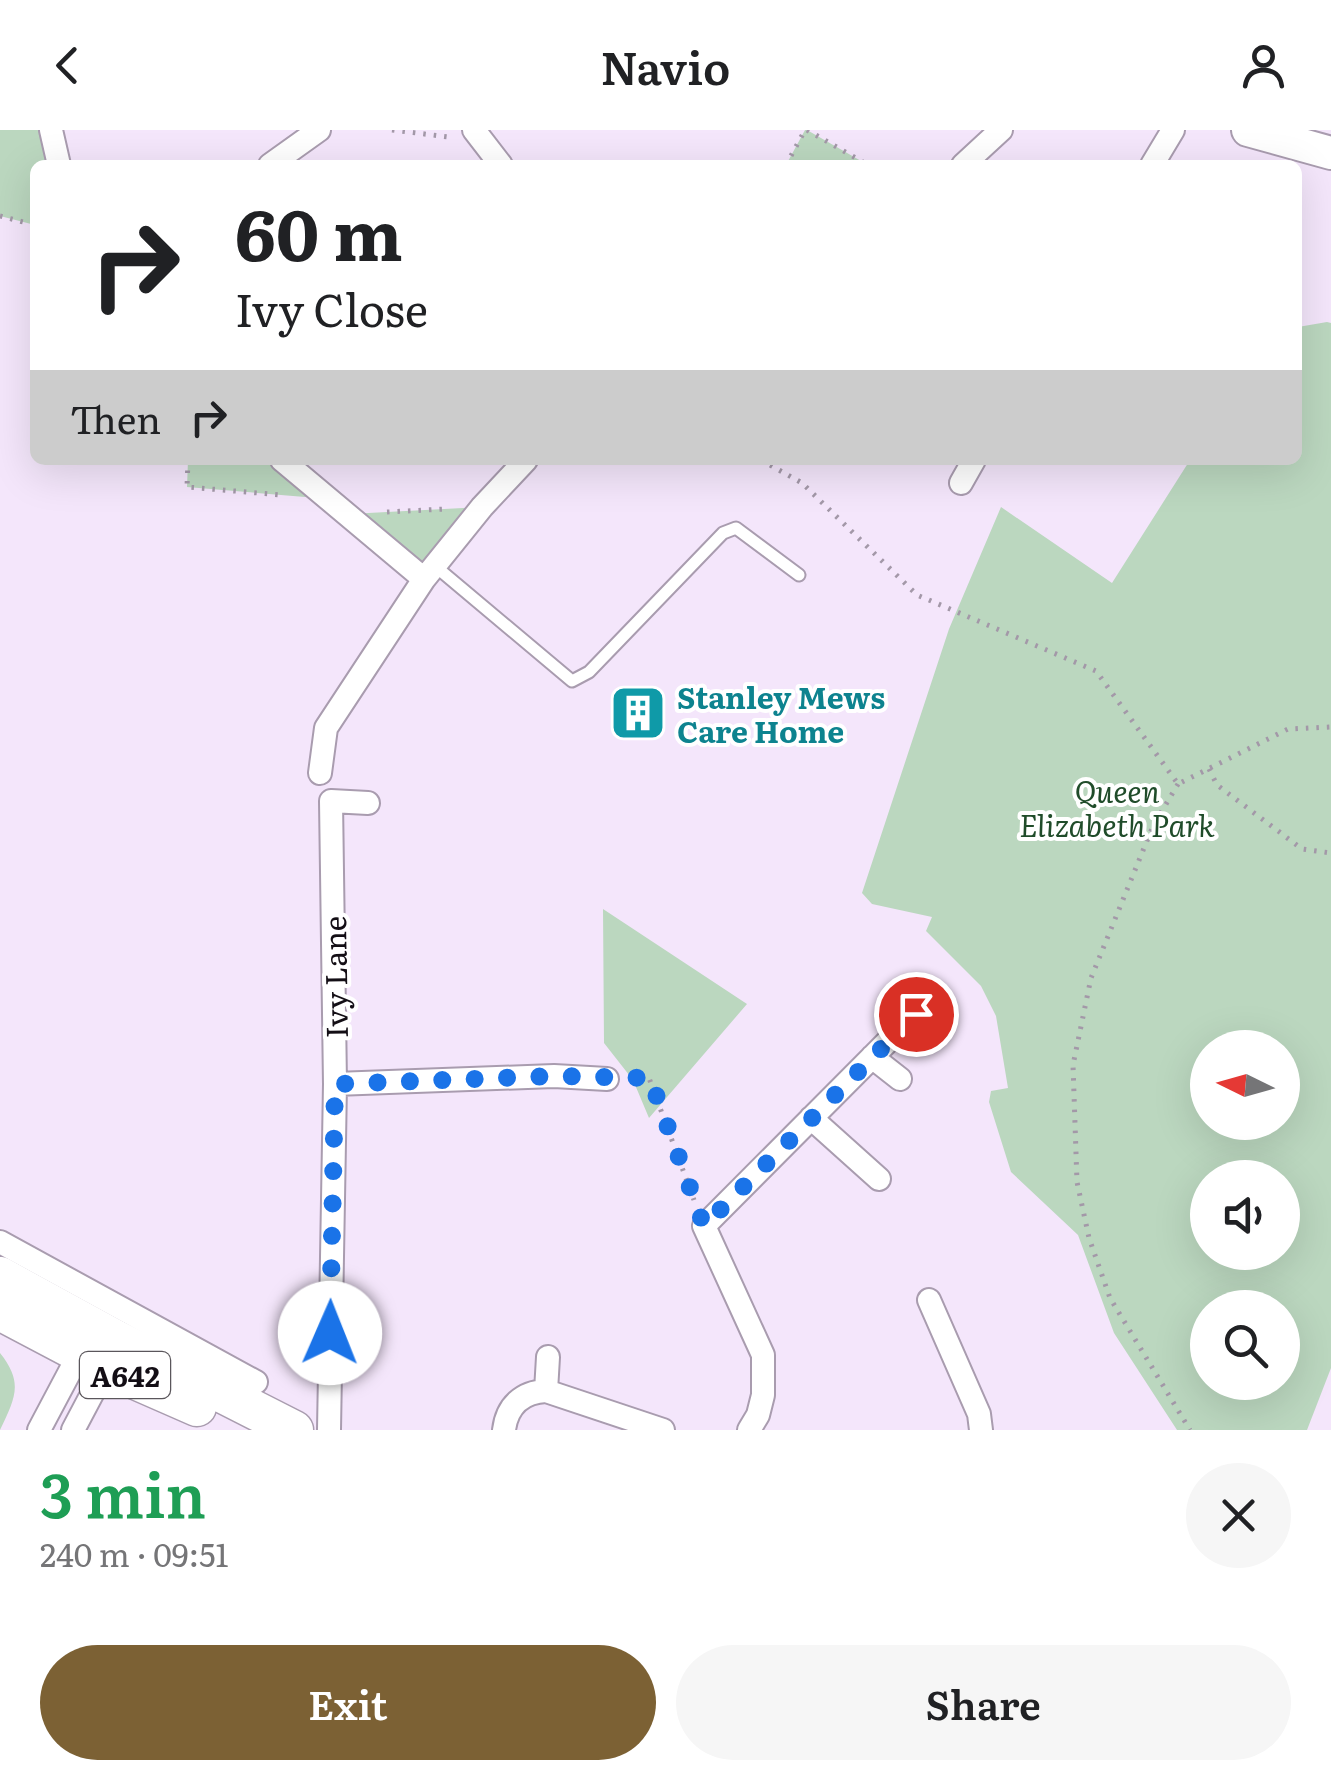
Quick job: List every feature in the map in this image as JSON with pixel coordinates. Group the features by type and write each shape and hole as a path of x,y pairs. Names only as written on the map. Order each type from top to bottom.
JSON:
{"main road":[{"name":"A642","path":"2,1258 100,1347 256,1430"},
{"name":"A642","path":"0,1311 100,1347 294,1430"}],"street":[{"path":"51,130 58,160"},
{"path":"277,160 319,130"},
{"path":"968,160 1001,130"},
{"path":"1155,160 1173,130"},
{"path":"1248,130 1331,152"},
{"path":"478,135 497,160"},
{"path":"288,465 430,573"},
{"path":"320,774 326,728 430,573 521,465"},
{"path":"961,483 971,465"},
{"name":"Ivy Lane","path":"330,1430 335,1084 331,802 368,803"},
{"path":"749,1430 763,1395 762,1355 704,1226 916,1014"},
{"path":"872,1057 900,1079"},
{"path":"335,1084 554,1076 607,1079"},
{"path":"812,1118 880,1179"},
{"path":"2,1258 256,1382"},
{"path":"930,1300 979,1414 980,1430"},
{"path":"39,1430 100,1347"},
{"path":"74,1430 100,1347"},
{"path":"546,1391 548,1356"},
{"path":"504,1430 512,1406 532,1392 546,1391 663,1430"}],"lane":[{"path":"430,573 572,680 589,672 723,533 736,528 799,575"}],"path":[{"path":"392,130 478,135"},
{"path":"789,160 806,130 859,160"},
{"path":"0,216 30,224"},
{"path":"188,465 187,487 330,499"},
{"path":"770,465 802,483 917,595 1096,671 1178,784"},
{"path":"349,514 482,507"},
{"path":"1190,1430 1110,1298 1089,1238 1077,1182 1073,1066 1090,978 1153,826 1178,784 1288,730 1331,727"},
{"path":"1209,768 1217,785 1302,849 1331,853"},
{"path":"607,1079 650,1078 704,1226"}],"green space":[{"path":"0,130 51,130 58,160 30,160 30,224 0,216"},
{"path":"807,130 859,160 789,160"},
{"name":"Queen Elizabeth Park","path":"1331,323 1331,1368 1307,1430 1177,1430 1114,1333 1078,1235 1011,1172 989,1102 991,1091 1008,1088 996,1016 981,986 926,931 932,917 872,904 862,893 949,629 1001,507 1112,583 1187,465 1302,465 1302,326"},
{"path":"188,465 288,465 329,499 187,487"},
{"path":"482,507 424,579 349,514"},
{"path":"603,909 747,1004 649,1118 633,1080 604,1043"},
{"path":"0,1353 12,1373 15,1391 0,1430"}],"place":[{"name":"Stanley Mews Care Home","path":"638,713"}],"route":[{"path":"330,1333 335,1084 554,1076 650,1078 704,1226 916,1014"}]}
